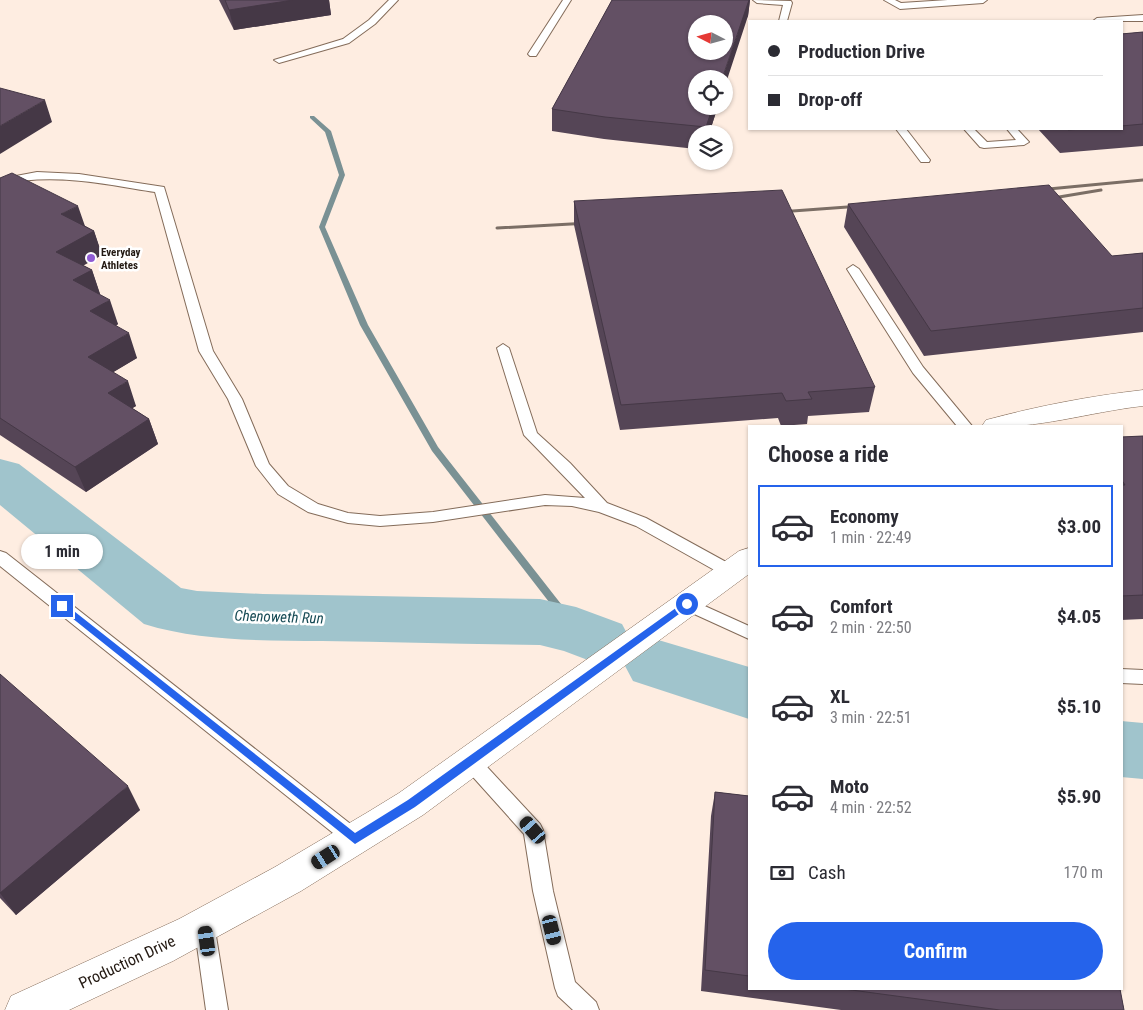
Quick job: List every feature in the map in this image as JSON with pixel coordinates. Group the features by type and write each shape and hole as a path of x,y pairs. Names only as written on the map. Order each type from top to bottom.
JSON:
{"street":[{"path":"999,425 1036,415 1115,400 1143,398"},
{"name":"Production Drive","path":"25,1010 161,947 297,874 355,839 411,804 740,565"}],"lane":[{"path":"279,60 346,41 372,22 394,0"},
{"path":"533,54 567,0"},
{"path":"757,0 788,3 783,20"},
{"path":"888,0 900,6 983,0"},
{"path":"1112,20 1143,18"},
{"path":"902,130 925,160"},
{"path":"970,130 984,145 1024,142 1013,130"},
{"path":"0,182 53,175 160,189 206,351 235,399 263,466 282,490 313,508 348,518 380,521 433,517 545,500 572,501 602,507 740,565"},
{"path":"852,269 904,353 939,400 964,425"},
{"path":"503,348 531,435 565,467 602,507"},
{"path":"0,557 355,839"},
{"path":"687,604 748,633"},
{"path":"1123,676 1143,677"},
{"path":"470,761 533,830 543,891 566,988 588,1010"},
{"path":"204,924 217,1010"}],"building":[{"path":"225,0 293,0 229,10"},
{"path":"612,0 749,0 733,47 733,15 688,15 688,60 728,60 725,70 688,70 688,115 710,115 707,125 688,125 605,117 552,109"},
{"path":"1143,32 1143,124 1123,126 1123,34"},
{"path":"0,88 45,100 0,126"},
{"path":"12,173 78,206 61,214 94,231 56,252 92,270 73,280 110,300 90,311 129,333 88,357 128,381 108,393 149,419 75,467 0,418 0,178"},
{"path":"1049,185 1112,256 1143,253 1143,308 931,331 848,204"},
{"path":"782,190 875,387 808,392 812,399 786,401 782,393 621,405 574,201"},
{"path":"1143,436 1143,595 1123,596 1123,485 1125,485 1123,482 1123,437"},
{"path":"0,674 128,786 0,893"},
{"path":"715,792 748,796 748,976 705,970"},
{"path":"851,990 1120,990 1124,1010 1000,1010"}],"waterway":[{"path":"312,117 328,131 342,175 322,227 364,325 435,449 576,630"},
{"name":"Chenoweth Run","path":"0,477 165,608 197,614 263,617 540,622 576,630 601,641"},
{"name":"Chenoweth Run","path":"655,664 748,693"},
{"name":"Chenoweth Run","path":"1123,749 1143,751"}],"railway":[{"path":"1038,190 1143,180"},
{"path":"1047,199 1101,190"},
{"path":"779,212 861,206"},
{"path":"497,228 589,223"}],"place":[{"name":"Everyday Athletes","path":"91,258"}],"route":[{"path":"62,606 355,839 411,804 687,604"}]}
